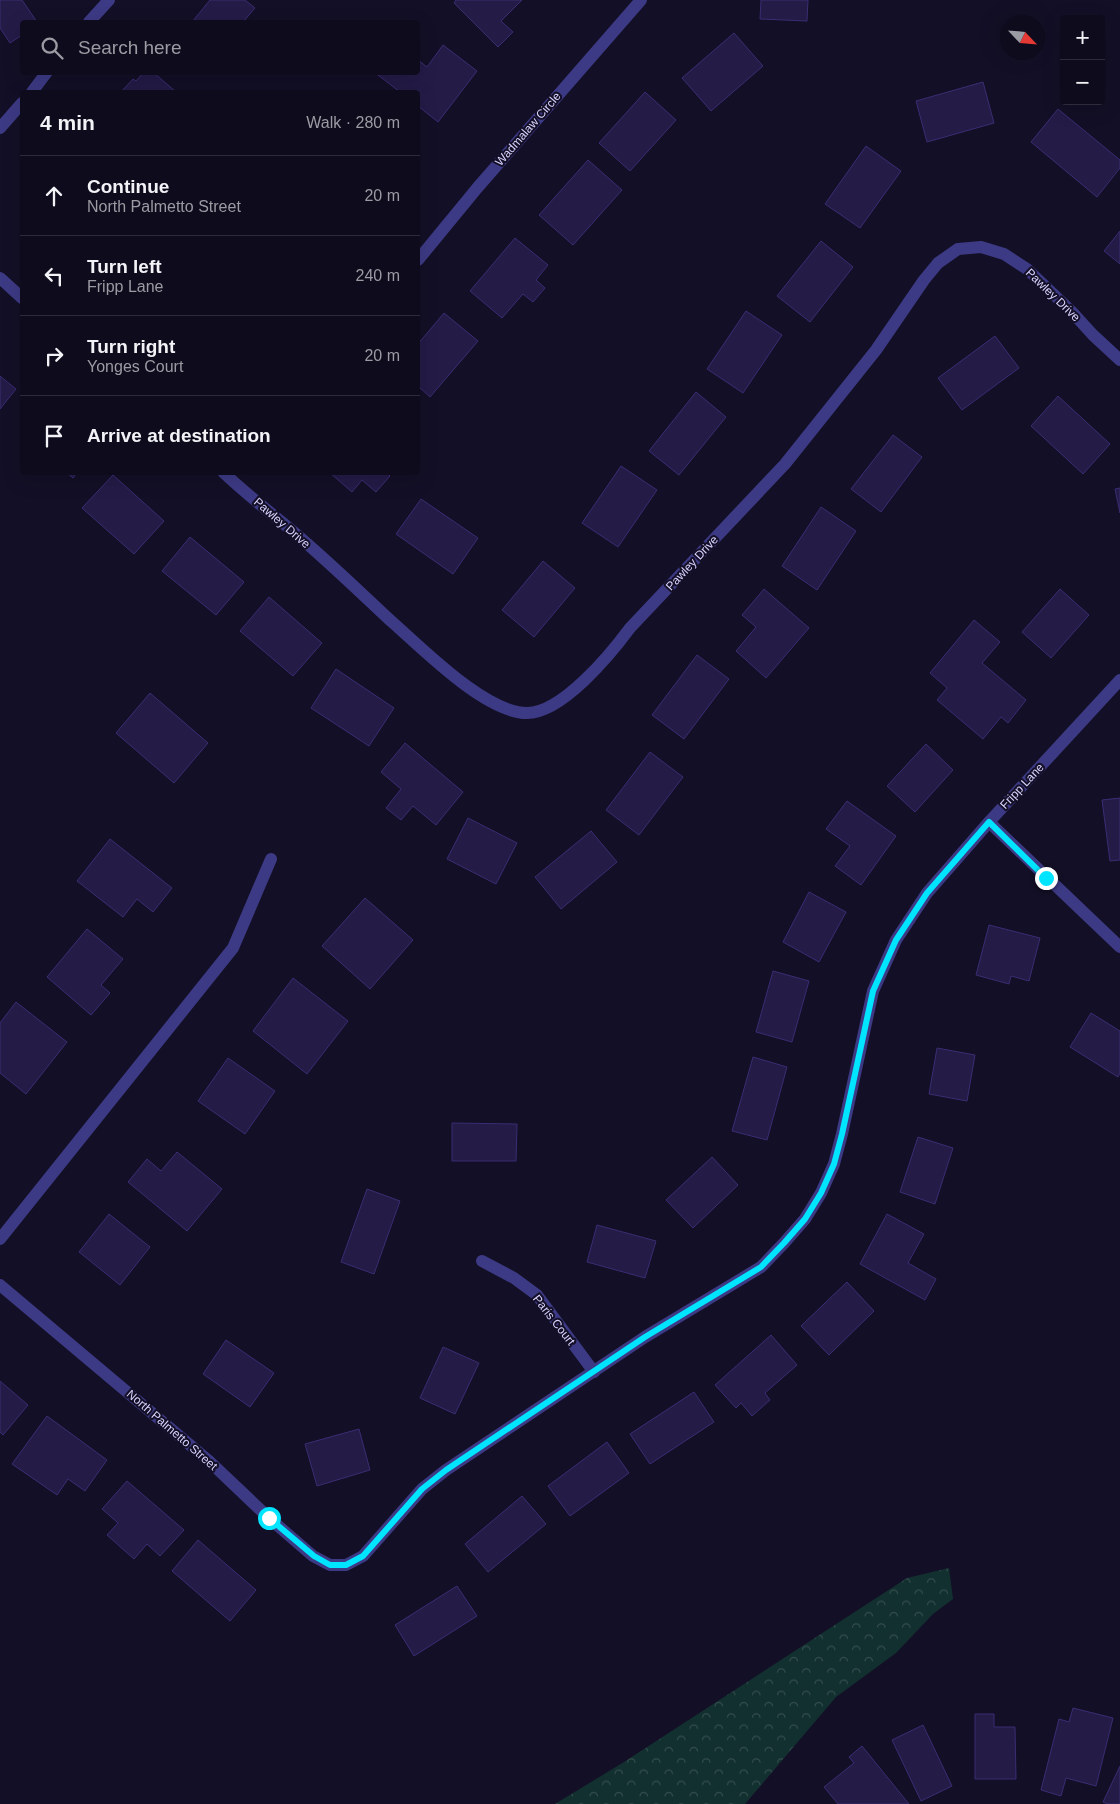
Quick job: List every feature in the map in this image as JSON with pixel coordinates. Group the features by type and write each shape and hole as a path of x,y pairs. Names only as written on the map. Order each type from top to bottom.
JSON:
{"street":[{"path":"92,20 110,0"},
{"name":"Wadmalaw Circle","path":"420,258 478,187 641,0"},
{"path":"34,90 45,75"},
{"path":"0,128 20,105"},
{"name":"Pawley Drive","path":"229,475 428,654 471,689 510,711 528,713 547,708 568,695 611,653 630,628 785,464 876,350 924,280 938,263 958,249 981,247 1004,254 1027,269 1120,360"},
{"path":"0,278 20,296"},
{"name":"Fripp Lane","path":"346,1565 363,1556 422,1489 446,1470 474,1449 645,1337 761,1267 805,1219 821,1193 834,1164 873,991 896,940 927,893 989,822 1120,680"},
{"path":"989,822 1120,946"},
{"path":"0,1239 233,948 271,859"},
{"name":"Paris Court","path":"482,1261 514,1278 537,1296 594,1372"},
{"name":"North Palmetto Street","path":"0,1286 209,1461 269,1518 314,1556 330,1565 346,1565"}],"green space":[{"path":"949,1568 953,1599 933,1614 896,1653 836,1697 745,1804 555,1804 624,1762 907,1578"}],"building":[{"path":"0,0 22,0 36,20 20,20 20,36 10,43 0,28"},
{"path":"210,0 245,0 255,8 245,20 194,20"},
{"path":"456,0 522,0 501,21 513,32 498,47 454,3"},
{"path":"761,0 808,0 807,21 760,19"},
{"path":"734,33 763,66 711,111 682,78"},
{"path":"443,45 477,71 438,122 420,108 420,90 397,90 378,75 420,75 420,62 427,67"},
{"path":"141,75 156,75 174,90 123,90 133,79 136,81"},
{"path":"983,82 994,123 927,142 916,101"},
{"path":"645,92 676,120 630,171 599,143"},
{"path":"1058,109 1120,160 1120,168 1097,197 1031,142"},
{"path":"866,146 901,171 860,228 825,204"},
{"path":"588,160 622,190 573,245 539,215"},
{"path":"1120,231 1120,264 1104,251"},
{"path":"515,238 548,265 536,280 545,288 533,302 523,294 502,318 470,291"},
{"path":"821,241 853,267 810,322 777,296"},
{"path":"746,311 782,335 743,393 707,369"},
{"path":"444,313 478,341 430,397 420,388 420,342"},
{"path":"995,336 1019,368 962,410 938,378"},
{"path":"0,376 16,389 0,409"},
{"path":"696,392 726,417 679,475 649,451"},
{"path":"1058,396 1110,444 1083,474 1031,426"},
{"path":"893,435 922,457 881,512 851,489"},
{"path":"621,466 657,490 618,547 582,523"},
{"path":"113,475 164,521 134,554 82,508"},
{"path":"332,475 390,476 376,492 362,480 352,492"},
{"path":"1120,488 1120,513 1115,489"},
{"path":"421,499 478,538 453,574 396,534"},
{"path":"821,507 856,531 817,590 782,566"},
{"path":"190,537 244,582 216,615 162,571"},
{"path":"543,561 575,588 534,637 502,610"},
{"path":"764,589 809,628 766,678 736,651 756,627 742,615"},
{"path":"1060,589 1089,615 1051,658 1022,632"},
{"path":"269,597 322,643 293,676 240,631"},
{"path":"974,620 1000,642 982,663 1026,700 1008,723 1001,717 983,739 937,700 947,688 930,673"},
{"path":"697,655 729,679 684,739 652,715"},
{"path":"336,669 394,708 369,746 311,708"},
{"path":"150,693 208,743 174,783 116,733"},
{"path":"405,743 463,792 436,825 413,806 401,820 386,808 401,789 381,772"},
{"path":"926,744 953,770 915,812 887,786"},
{"path":"650,752 683,777 639,835 606,810"},
{"path":"1120,798 1120,860 1110,861 1102,800"},
{"path":"847,801 896,836 861,885 835,866 850,846 826,829"},
{"path":"468,818 517,843 496,884 447,859"},
{"path":"591,831 617,862 561,909 535,877"},
{"path":"110,839 172,888 153,912 137,899 123,917 77,881"},
{"path":"809,892 846,912 819,962 783,942"},
{"path":"365,898 413,940 370,989 322,946"},
{"path":"989,925 1040,938 1029,981 1011,976 1009,984 976,975"},
{"path":"87,929 123,959 101,985 110,993 91,1015 47,977"},
{"path":"773,971 809,981 792,1042 756,1032"},
{"path":"293,978 348,1021 307,1074 253,1031"},
{"path":"16,1002 67,1042 26,1094 0,1073 0,1023"},
{"path":"1091,1013 1120,1031 1120,1073 1118,1077 1070,1047"},
{"path":"937,1048 975,1055 967,1101 929,1094"},
{"path":"753,1057 787,1067 767,1140 732,1131"},
{"path":"228,1058 275,1091 245,1134 198,1101"},
{"path":"452,1123 517,1124 516,1161 452,1161"},
{"path":"918,1137 953,1148 935,1204 900,1192"},
{"path":"177,1152 222,1189 187,1231 128,1182 147,1159 161,1171"},
{"path":"712,1157 738,1185 693,1228 666,1200"},
{"path":"367,1189 400,1201 374,1274 341,1262"},
{"path":"109,1214 150,1247 120,1285 79,1252"},
{"path":"887,1214 924,1234 908,1263 936,1279 925,1300 860,1264"},
{"path":"597,1225 656,1241 645,1278 587,1262"},
{"path":"847,1282 874,1311 829,1355 801,1326"},
{"path":"771,1335 797,1365 765,1393 770,1400 752,1416 741,1403 736,1408 715,1385"},
{"path":"226,1340 274,1373 250,1407 203,1374"},
{"path":"443,1347 479,1363 455,1414 420,1398"},
{"path":"0,1381 28,1405 3,1435 0,1432"},
{"path":"694,1392 714,1422 650,1464 630,1434"},
{"path":"47,1416 107,1460 85,1491 68,1479 57,1495 12,1464"},
{"path":"359,1429 370,1470 317,1486 305,1444"},
{"path":"607,1442 629,1473 570,1516 548,1486"},
{"path":"127,1481 184,1530 160,1556 147,1544 134,1559 107,1535 118,1523 102,1509"},
{"path":"522,1496 546,1524 488,1572 465,1544"},
{"path":"198,1540 256,1590 230,1621 172,1571"},
{"path":"457,1586 477,1616 414,1656 395,1625"},
{"path":"1073,1708 1113,1718 1096,1786 1066,1778 1061,1796 1041,1790 1059,1719 1069,1722"},
{"path":"975,1714 994,1714 994,1727 1015,1727 1016,1779 975,1779"},
{"path":"923,1725 952,1786 921,1801 892,1740"},
{"path":"862,1746 909,1804 838,1804 824,1787 854,1763 849,1757"},
{"path":"1120,1766 1120,1804 1108,1804 1103,1802"}],"route":[{"path":"269,1518 314,1556 330,1565 346,1565 363,1556 422,1489 474,1449 645,1337 761,1267 805,1219 821,1193 834,1164 873,991 896,940 927,893 989,822 1046,878"}]}
